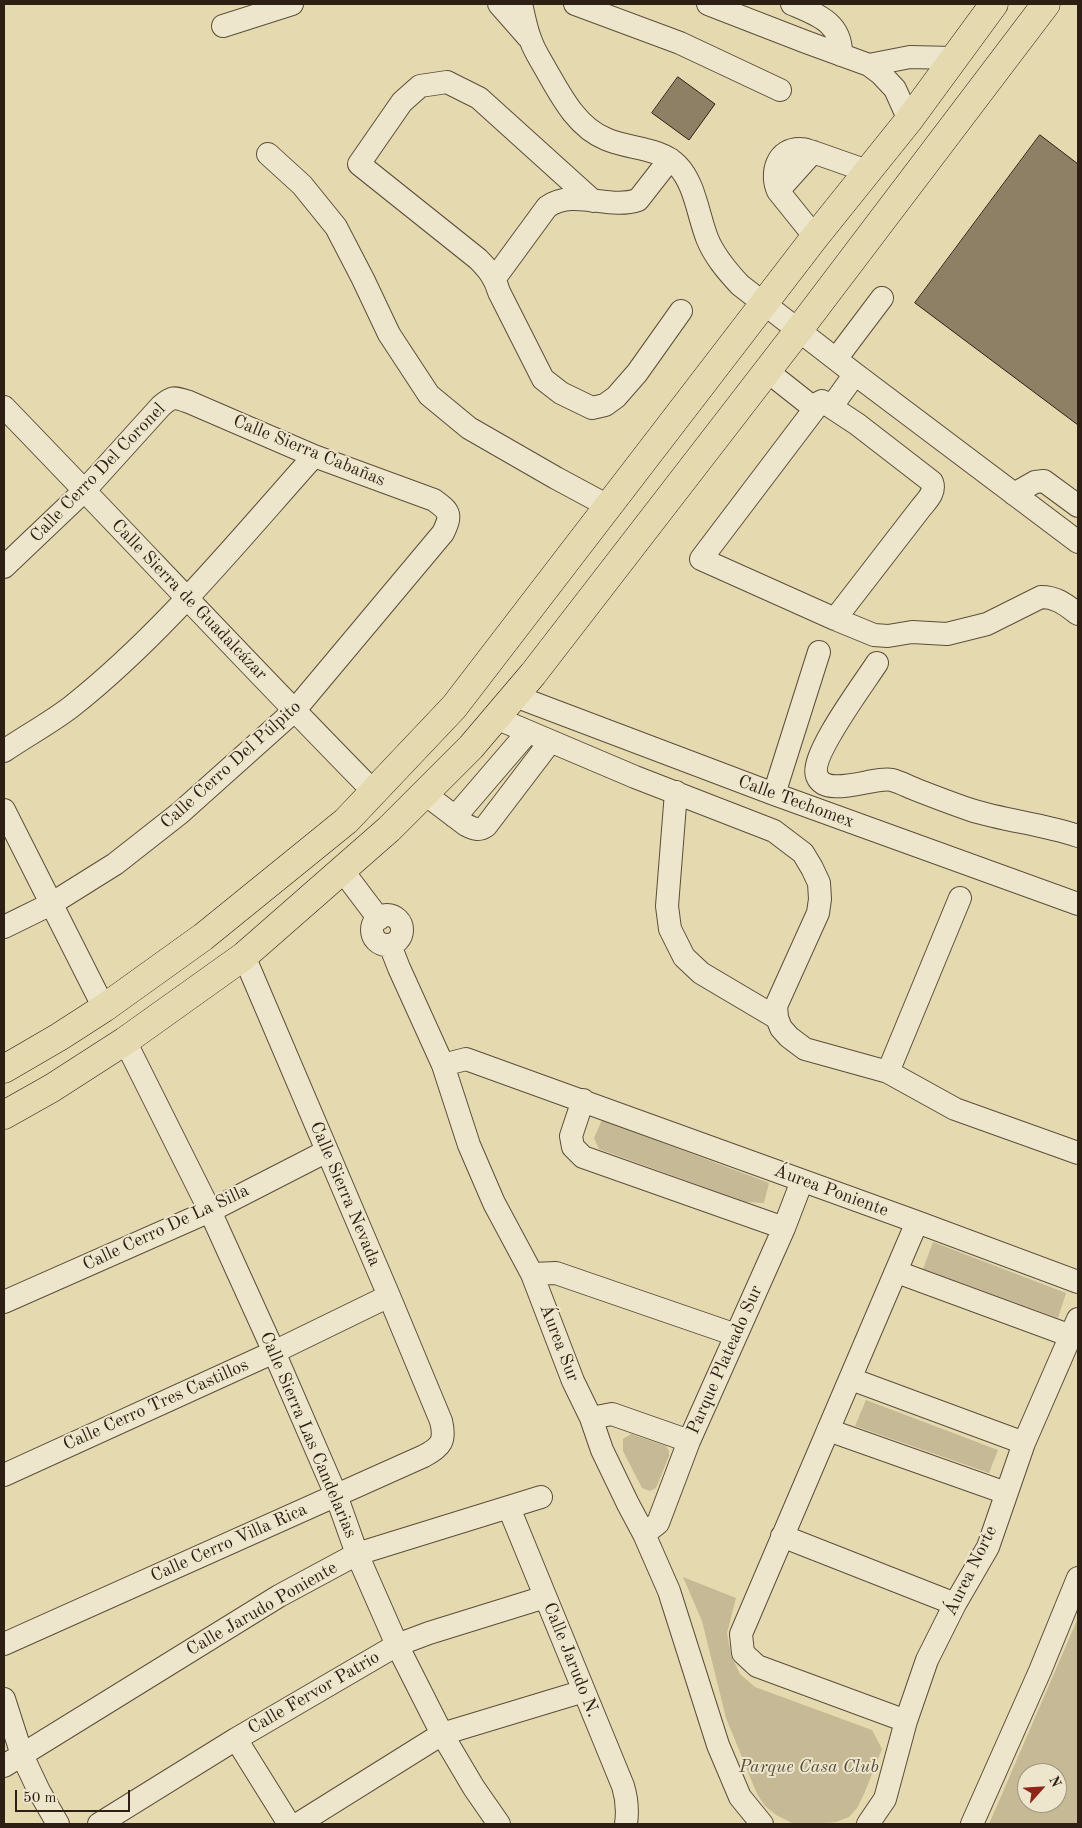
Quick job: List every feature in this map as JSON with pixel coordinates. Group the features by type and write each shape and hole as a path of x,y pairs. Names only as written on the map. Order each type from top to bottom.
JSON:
{"main road":[{"path":"4,1069 104,1008 203,937 346,821 454,707 815,237 908,120 994,4"},
{"path":"4,1115 52,1088 125,1041 244,956 390,829 471,748 515,696 768,371 1046,4"}],"street":[{"path":"224,26 292,4"},
{"path":"499,4 531,41 560,94 586,127 604,139 653,152 670,159 678,165 689,182 708,241 724,268 740,284 798,331 1014,494 1077,538"},
{"path":"521,4 531,41"},
{"path":"575,4 680,43 780,90"},
{"path":"708,4 869,65 881,74 895,89 908,120"},
{"path":"792,4 828,22 836,30 841,46 841,55"},
{"path":"869,65 910,56 953,58"},
{"path":"593,201 479,98 447,82 420,86 402,102 359,164 478,259 495,278 504,301 542,379 561,393 592,408 605,405 616,397 637,373 681,311"},
{"path":"815,237 778,191 774,171 777,163 784,155 793,150 800,149 867,171"},
{"path":"268,154 302,185 336,227 363,279 388,334 429,394 470,428 608,506"},
{"path":"495,278 548,207 556,200 568,198 607,203 638,200 670,159"},
{"path":"836,359 882,298"},
{"path":"768,371 824,407 932,482 934,487 920,509 835,619"},
{"path":"855,374 824,407 700,559 835,619 874,634 888,636 912,632 947,634 987,624 1041,597 1058,600 1078,614"},
{"name":"Calle Sierra Cabañas","path":"170,398 188,402 314,456 434,500 447,510"},
{"name":"Calle Cerro Del Coronel","path":"4,567 85,490 160,406 170,398"},
{"name":"Calle Sierra de Guadalcázar","path":"4,407 188,597 294,711 374,792"},
{"path":"4,751 70,708 114,670 188,597 314,456"},
{"path":"1014,494 1035,482 1044,481 1078,506"},
{"name":"Calle Cerro Del Púlpito","path":"4,927 51,904 115,864 180,813 294,711 443,533 449,521 447,510"},
{"path":"774,794 820,652"},
{"path":"877,663 833,729 817,763 815,770 822,782 842,787 855,786 876,780 891,780 973,810 1057,828 1078,836"},
{"name":"Calle Techomex","path":"515,696 774,794 1078,904"},
{"path":"496,718 550,742 774,831 803,853 818,883 820,899 818,913 776,1006 777,1018"},
{"path":"455,817 528,732"},
{"path":"425,794 473,829 482,829 550,742"},
{"path":"676,792 668,906 670,929 684,958 701,973 777,1018 789,1037 805,1049 888,1072 955,1109 1078,1153"},
{"path":"4,810 104,1008"},
{"name":"Áurea Sur","path":"342,870 378,918 373,927 374,936 380,943 390,945 443,1065 469,1145 494,1204 532,1274 573,1381 591,1418 602,1450 644,1534 669,1591 718,1745 740,1797 762,1824"},
{"path":"888,1072 960,898"},
{"name":"Calle Sierra Nevada","path":"244,956 390,1296 444,1432"},
{"name":"Calle Sierra Las Candelarias","path":"125,1041 210,1211 274,1352 336,1495 357,1554 398,1645 442,1734 497,1824"},
{"name":"Áurea Poniente","path":"443,1065 466,1059 583,1100 1078,1282"},
{"path":"583,1100 570,1136 573,1147 583,1157 784,1228"},
{"name":"Calle Cerro De La Silla","path":"4,1302 210,1211 327,1151"},
{"name":"Parque Plateado Sur","path":"644,1534 658,1523 689,1441 784,1228 802,1181"},
{"path":"906,1721 756,1666 743,1653 741,1634 917,1222"},
{"path":"897,1272 1074,1328"},
{"path":"532,1274 556,1273 736,1335"},
{"name":"Calle Cerro Tres Castillos","path":"4,1475 274,1352 390,1296"},
{"name":"Áurea Norte","path":"868,1824 884,1799 906,1721 927,1660 955,1604 988,1547 1024,1443 1074,1328"},
{"path":"851,1378 1024,1443"},
{"path":"591,1418 612,1414 689,1441"},
{"path":"828,1430 1006,1493"},
{"name":"Calle Cerro Villa Rica","path":"4,1644 436,1450 442,1442 444,1432"},
{"name":"Calle Jarudo Poniente","path":"13,1761 279,1596 357,1554 541,1497"},
{"name":"Calle Jarudo N.","path":"509,1508 623,1786 627,1800 627,1819"},
{"path":"782,1536 955,1604"},
{"path":"972,1824 1036,1680 1078,1578"},
{"name":"Calle Fervor Patrio","path":"99,1824 236,1739 398,1645 429,1632 545,1597"},
{"path":"298,1824 442,1734 584,1691"},
{"path":"4,1699 13,1761 39,1791 58,1824"},
{"path":"236,1739 289,1824"}],"green space":[{"path":"602,1120 769,1183 764,1203 746,1202 599,1149 594,1138"},
{"path":"933,1242 1066,1293 1058,1318 923,1269"},
{"path":"866,1400 998,1450 989,1473 855,1426"},
{"path":"631,1434 666,1446 669,1451 669,1456 656,1488 650,1491 642,1488 623,1451 623,1439"},
{"name":"Parque Casa Club","path":"683,1577 736,1598 727,1633 731,1655 740,1674 755,1687 872,1730 882,1749 864,1794 857,1808 849,1817 836,1822 792,1823 776,1815 765,1806 757,1794 726,1718 702,1621"},
{"path":"1078,1618 1078,1824 989,1824"}],"building":[{"path":"678,77 715,104 689,140 652,113"},
{"path":"1040,135 1078,164 1078,425 915,303"}]}
